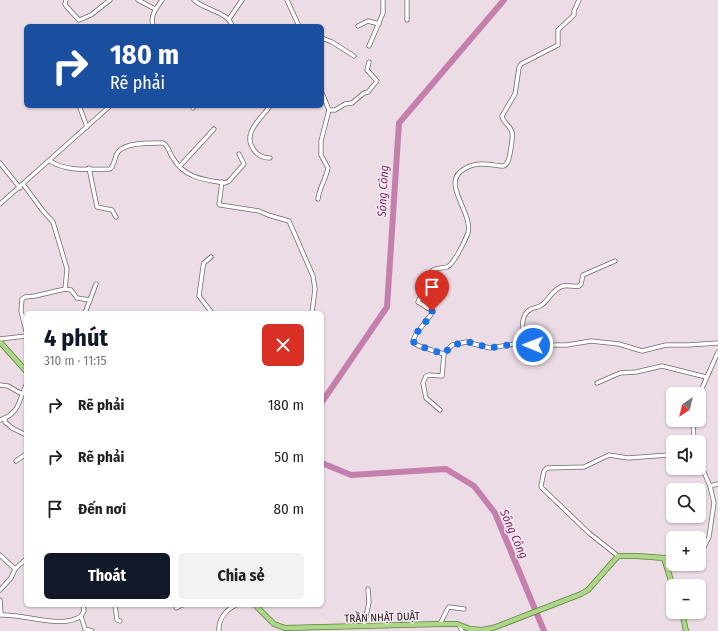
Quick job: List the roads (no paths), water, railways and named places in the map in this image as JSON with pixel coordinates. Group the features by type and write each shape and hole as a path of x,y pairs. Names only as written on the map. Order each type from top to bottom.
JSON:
{"main road":[{"path":"0,342 24,369"},
{"path":"618,556 664,558 671,579"},
{"name":"TRẦN NHẬT DUẬT","path":"257,607 274,624 280,627 310,630 364,626 440,624 458,625 470,629 482,630 493,628 581,594 588,590 618,556"},
{"path":"683,619 686,631"}],"street":[{"path":"66,0 66,6 79,20 91,15 110,0"},
{"path":"138,0 155,9"},
{"path":"153,24 151,17 162,0"},
{"path":"194,0 200,5 229,19 231,24"},
{"path":"229,19 242,0"},
{"path":"287,0 298,24"},
{"path":"369,46 383,13 383,0"},
{"path":"407,0 407,20"},
{"path":"444,354 419,346 413,341 416,334 433,312 418,302 432,271 435,268 445,268 449,266 456,256 468,232 466,214 454,184 456,177 466,168 477,164 501,166 506,164 512,135 510,127 503,120 502,116 515,94 518,68 521,64 558,44 558,30 574,15 574,11 579,0"},
{"path":"358,26 368,21 379,24"},
{"path":"324,39 332,42 354,56"},
{"path":"329,110 335,110 345,104 352,103 364,93 368,92 377,81 367,70 370,62"},
{"path":"318,199 319,191 327,176 328,168 327,164 322,158 321,145 329,110 324,98"},
{"path":"80,108 87,127"},
{"path":"0,204 108,108"},
{"path":"268,108 255,124 250,140 256,153 264,158 270,158"},
{"path":"180,166 214,129"},
{"path":"50,161 65,168 112,168 117,152 126,147 139,144 163,143 167,145 172,157 180,166 195,178 222,182 229,181 243,166 244,163 239,154"},
{"path":"0,163 53,222 67,269 65,289"},
{"path":"89,168 97,207 112,210 116,217"},
{"path":"222,182 220,205 259,210 268,215 289,221 313,276 315,290 312,311"},
{"path":"210,311 200,299 199,294 204,263 211,257"},
{"path":"523,343 523,321 527,312 542,305 550,295 560,287 579,286 583,275 615,261"},
{"path":"87,311 96,284"},
{"path":"24,323 21,311 23,298 65,289 71,290 77,298 90,300"},
{"path":"0,339 24,336"},
{"path":"440,410 425,397 423,383 426,376 442,376 444,354 452,345 466,342 490,348 523,343 536,345 568,345 591,341 618,344 642,351 666,345 718,343"},
{"path":"702,387 718,352"},
{"path":"597,383 620,373 640,372 662,366 706,377"},
{"path":"0,385 8,386 22,394"},
{"path":"0,420 16,410 24,390"},
{"path":"5,418 5,422 10,427 24,434"},
{"path":"16,461 24,455"},
{"path":"618,556 589,533 542,488 541,486 544,471 547,468 584,467 609,456 628,458 666,455"},
{"path":"705,475 713,498 713,507 706,542"},
{"path":"710,486 718,484"},
{"path":"0,554 15,569"},
{"path":"0,590 11,578 15,569 24,561"},
{"path":"364,626 369,602 368,589"},
{"path":"0,600 0,615 10,615 45,621 69,621 81,616 84,611 83,607"},
{"path":"115,607 117,620 120,621"},
{"path":"219,631 219,625 225,613 233,607"},
{"path":"440,624 448,608 464,609"},
{"path":"81,616 84,628 92,631"},
{"path":"458,625 462,631"}],"waterway":[{"name":"Sông Công","path":"324,399 387,307 399,123 504,0"},
{"name":"Sông Công","path":"324,464 351,475 446,469 474,486 495,513 544,631"}]}
